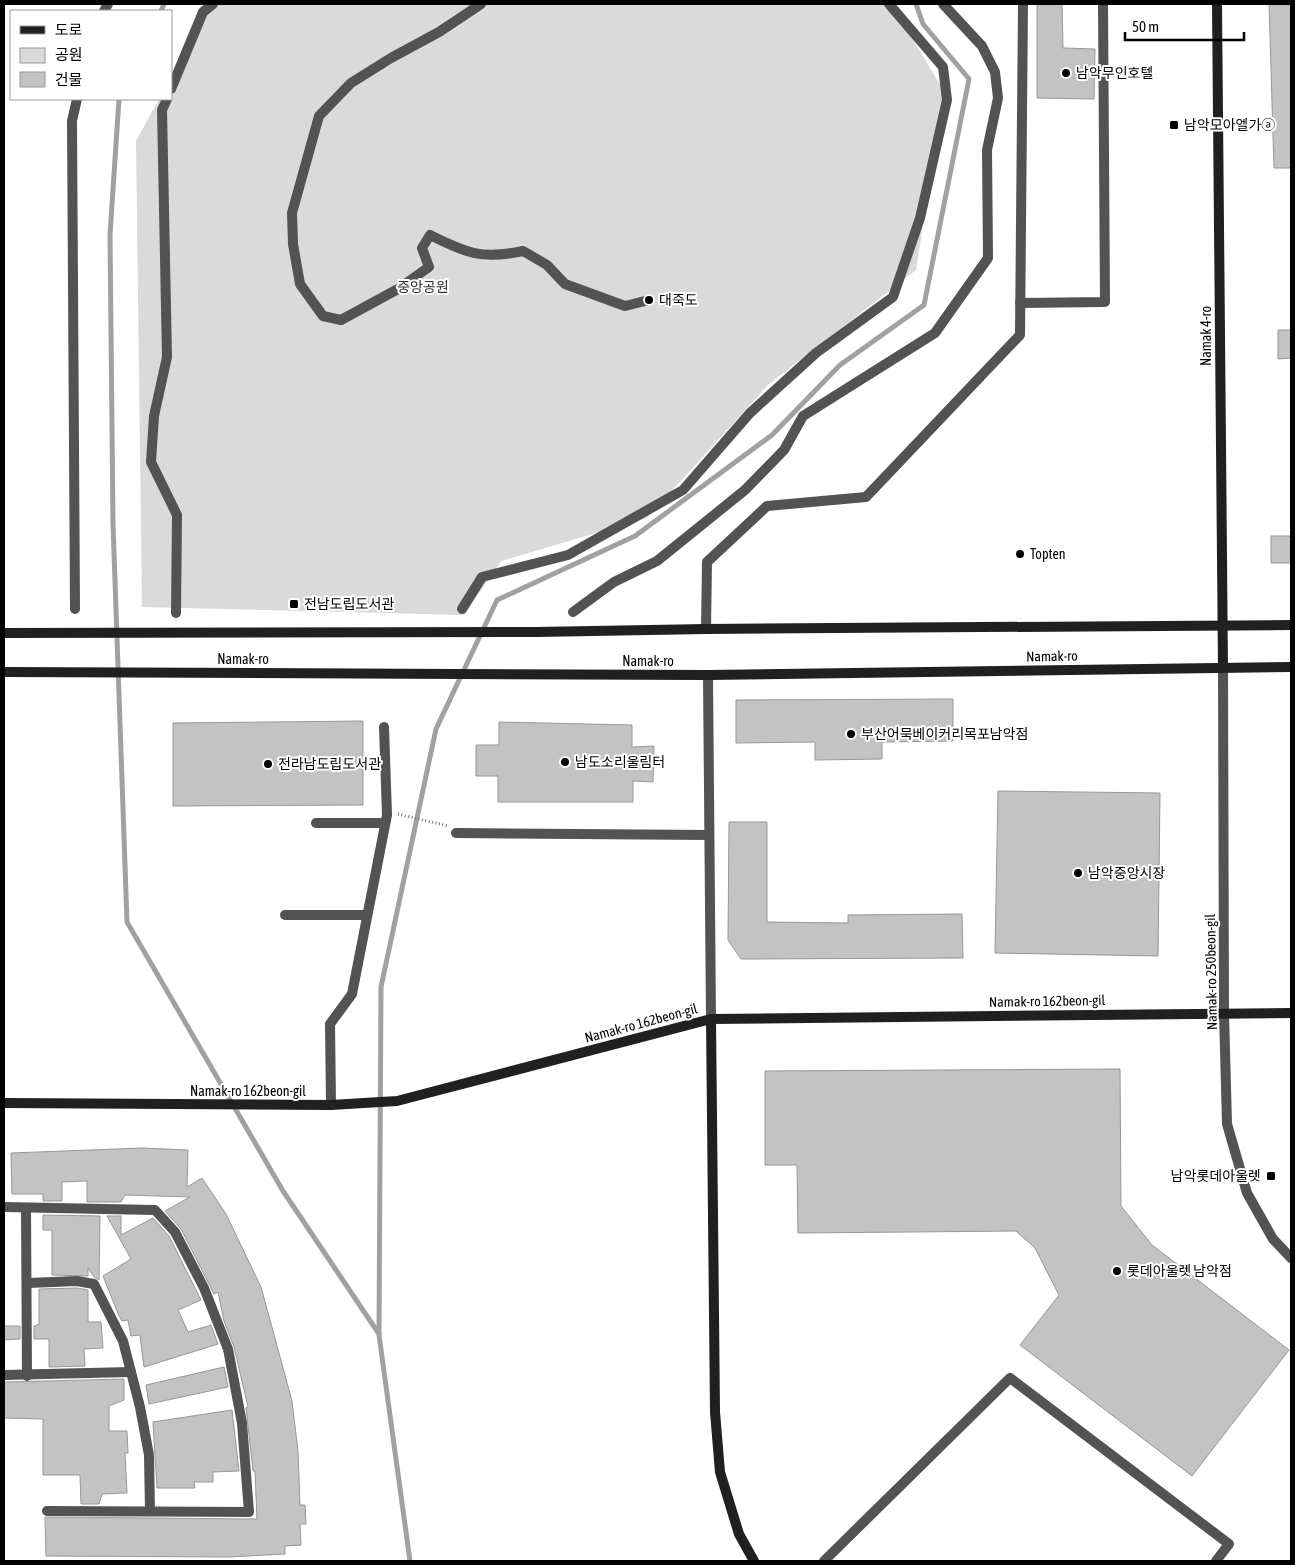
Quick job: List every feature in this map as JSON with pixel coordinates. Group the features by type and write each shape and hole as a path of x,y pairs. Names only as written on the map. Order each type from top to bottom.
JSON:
{"street":[{"path":"172,86 203,12 213,4"},
{"path":"481,4 439,32 391,58 351,83 320,116 292,213 293,244 300,284 323,316 341,320 398,289 429,267 422,248 430,236 472,255 502,256 523,251 547,265 565,284 626,306 649,300"},
{"path":"462,609 482,577 568,555 683,490 763,401 816,352 893,297 920,218 947,100 943,67 889,4"},
{"path":"573,612 614,582 657,561 745,490 784,450 802,416 935,333 988,258 987,150 998,98 994,72 982,46 943,4"},
{"path":"706,629 707,562 767,506 866,497 1020,335 1023,4"},
{"path":"1020,303 1105,302 1103,4"},
{"name":"Namak 4-ro","path":"1217,4 1223,668"},
{"path":"74,609 72,120 77,100"},
{"path":"167,100 162,110 167,357 154,416 151,462 177,515 176,613"},
{"name":"Namak-ro","path":"4,632 142,634 536,632 1291,625"},
{"name":"Namak-ro","path":"4,672 708,675 1291,667"},
{"name":"Namak-ro 250beon-gil","path":"1223,668 1224,1013 1227,1124 1247,1193 1273,1239 1291,1258"},
{"path":"708,675 716,1421 720,1472 739,1534 754,1561"},
{"path":"331,1105 330,1024 352,994 385,823 384,727"},
{"path":"316,824 385,823"},
{"path":"456,833 709,835"},
{"path":"285,915 368,915"},
{"name":"Namak-ro 162beon-gil","path":"4,1103 331,1105 397,1101 711,1019 1291,1013"},
{"path":"4,1207 26,1209 155,1210 175,1232 204,1288 228,1349 242,1423 249,1512 46,1511"},
{"path":"26,1209 28,1282 27,1376"},
{"path":"28,1282 77,1281 94,1284 123,1341 140,1407 149,1455 150,1511"},
{"path":"4,1374 27,1376 131,1372"},
{"path":"824,1561 1010,1378 1229,1544 1216,1561"}],"path":[{"path":"395,813 434,822"}],"green space":[{"name":"중앙공원","path":"212,4 891,4 944,91 916,270 768,385 647,518 501,561 464,615 142,607 136,141 158,100 172,100 172,75"}],"building":[{"name":"남악무인호텔","path":"1037,4 1062,4 1063,48 1095,49 1094,99 1037,98"},
{"path":"1269,4 1291,4 1291,168 1274,168"},
{"path":"1278,330 1291,330 1291,358 1278,359"},
{"path":"1271,536 1291,536 1291,563 1271,563"},
{"path":"953,699 953,741 882,742 882,759 815,760 815,742 736,743 736,700"},
{"name":"전라남도립도서관","path":"363,721 363,805 173,806 173,723"},
{"name":"남도소리울림터","path":"499,722 632,725 632,747 654,746 653,782 633,781 633,802 498,802 498,776 476,776 476,745 499,745"},
{"name":"남악중앙시장","path":"998,791 1160,793 1158,956 995,953"},
{"path":"729,822 767,822 767,922 848,923 848,915 962,914 963,958 741,959 728,940"},
{"name":"롯데아울렛 남악점","path":"1120,1069 1121,1206 1152,1245 1289,1350 1192,1476 1020,1345 1059,1295 1035,1248 1016,1231 798,1233 797,1165 765,1165 765,1071"},
{"path":"142,1148 188,1150 187,1187 202,1178 226,1214 261,1287 292,1401 298,1451 300,1505 305,1505 306,1524 300,1524 301,1545 285,1546 285,1554 228,1557 46,1556 45,1517 257,1519 255,1471 253,1471 246,1408 248,1407 234,1347 224,1321 218,1292 214,1294 181,1229 165,1211 190,1197 125,1195 121,1202 87,1202 87,1181 62,1182 62,1201 43,1201 43,1194 12,1194 11,1153"},
{"path":"43,1215 100,1216 99,1280 94,1277 88,1268 88,1276 52,1275 52,1230 43,1230"},
{"path":"107,1216 121,1216 121,1235 153,1218 169,1236 201,1300 178,1310 188,1332 211,1325 218,1344 144,1367 140,1335 131,1336 128,1320 122,1321 119,1316 103,1276 131,1259"},
{"path":"77,1288 88,1290 88,1322 101,1322 103,1348 84,1349 85,1366 49,1367 49,1339 34,1339 34,1326 39,1324 39,1289"},
{"path":"4,1326 20,1326 20,1339 4,1340"},
{"path":"224,1367 228,1387 149,1404 146,1385"},
{"path":"124,1379 124,1400 109,1406 109,1431 127,1431 128,1453 125,1453 127,1493 102,1494 99,1504 81,1504 80,1475 43,1475 43,1419 4,1418 4,1382"},
{"path":"232,1410 239,1471 213,1472 213,1482 194,1482 195,1488 157,1488 153,1422"}],"waterway":[{"path":"161,10 164,4"},
{"path":"410,1561 379,1335 381,987 436,729 497,600 635,536 772,435 840,365 924,305 969,79 923,24 916,4"},
{"path":"119,100 110,235 113,524 127,922 283,1191 379,1334"}],"place":[{"name":"남악무인호텔","path":"1066,73"},
{"name":"남악모아엘가ⓐ","path":"1174,125"},
{"name":"대죽도","path":"649,300"},
{"name":"Topten","path":"1020,554"},
{"name":"전남도립도서관","path":"294,604"},
{"name":"부산어묵베이커리목포남악점","path":"851,734"},
{"name":"남도소리울림터","path":"565,762"},
{"name":"전라남도립도서관","path":"268,764"},
{"name":"남악중앙시장","path":"1078,873"},
{"name":"남악롯데아울렛","path":"1271,1176"},
{"name":"롯데아울렛 남악점","path":"1117,1271"}]}
